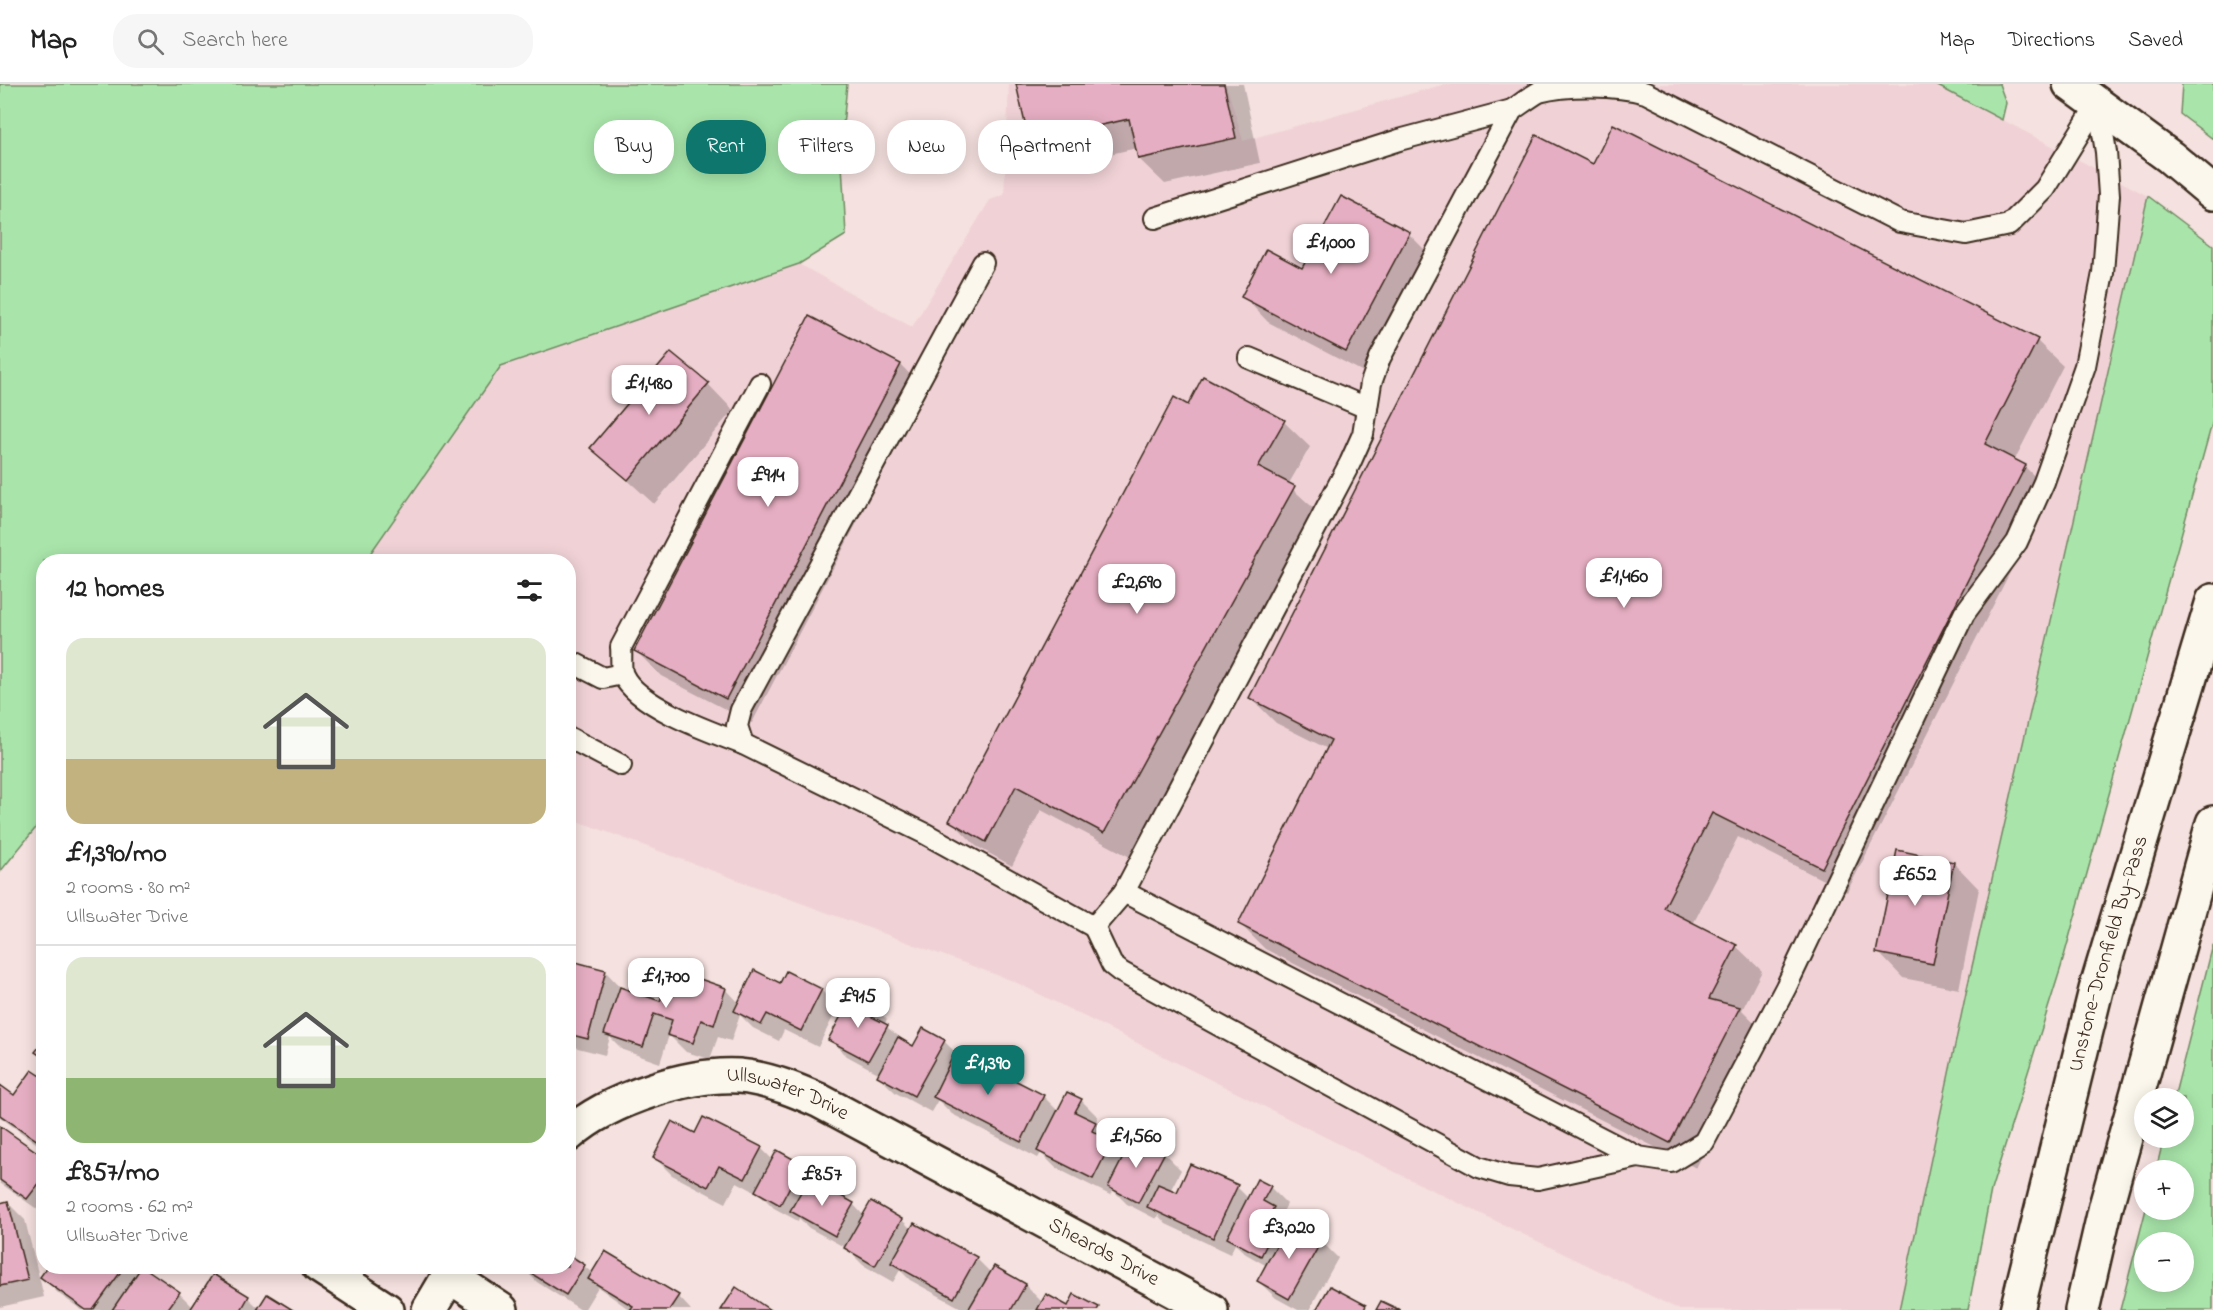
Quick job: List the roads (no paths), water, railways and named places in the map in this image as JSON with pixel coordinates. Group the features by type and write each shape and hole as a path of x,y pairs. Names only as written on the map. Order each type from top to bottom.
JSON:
{"main road":[{"path":"2070,84 2170,157 2213,193"},
{"name":"Unstone-Dronfield By-Pass","path":"2017,1310 2096,990 2213,601"},
{"path":"2082,1310 2106,1206 2213,823"},
{"name":"Ullswater Drive","path":"576,1127 611,1106 655,1090 703,1079 746,1077 780,1083 818,1100 996,1196"},
{"name":"Sheards Drive","path":"996,1196 1211,1310"},
{"path":"331,1274 387,1310"},
{"path":"429,1310 450,1274"},
{"path":"456,1274 501,1310"}],"lane":[{"path":"1155,218 1399,140 1512,110 1541,91 1579,84 1617,85 1636,90 1900,222 1966,234 2009,225 2045,189 2098,104"},
{"path":"1124,892 1638,1157 1671,1162 1704,1142 1786,987 1964,614 2017,542 2040,492 2085,366 2103,273 2109,195 2106,152 2098,104"},
{"path":"1094,927 1124,892 1350,463 1363,434 1371,383 1380,358 1512,110"},
{"path":"742,744 737,726 741,710 983,263"},
{"path":"1249,358 1367,408"},
{"path":"760,384 621,647 622,674 635,692 693,726 742,744 924,833 1094,927 1112,964 1121,972 1479,1167 1509,1176 1538,1179 1638,1157"},
{"path":"576,664 603,678 622,674"},
{"path":"576,741 621,765"}]}
